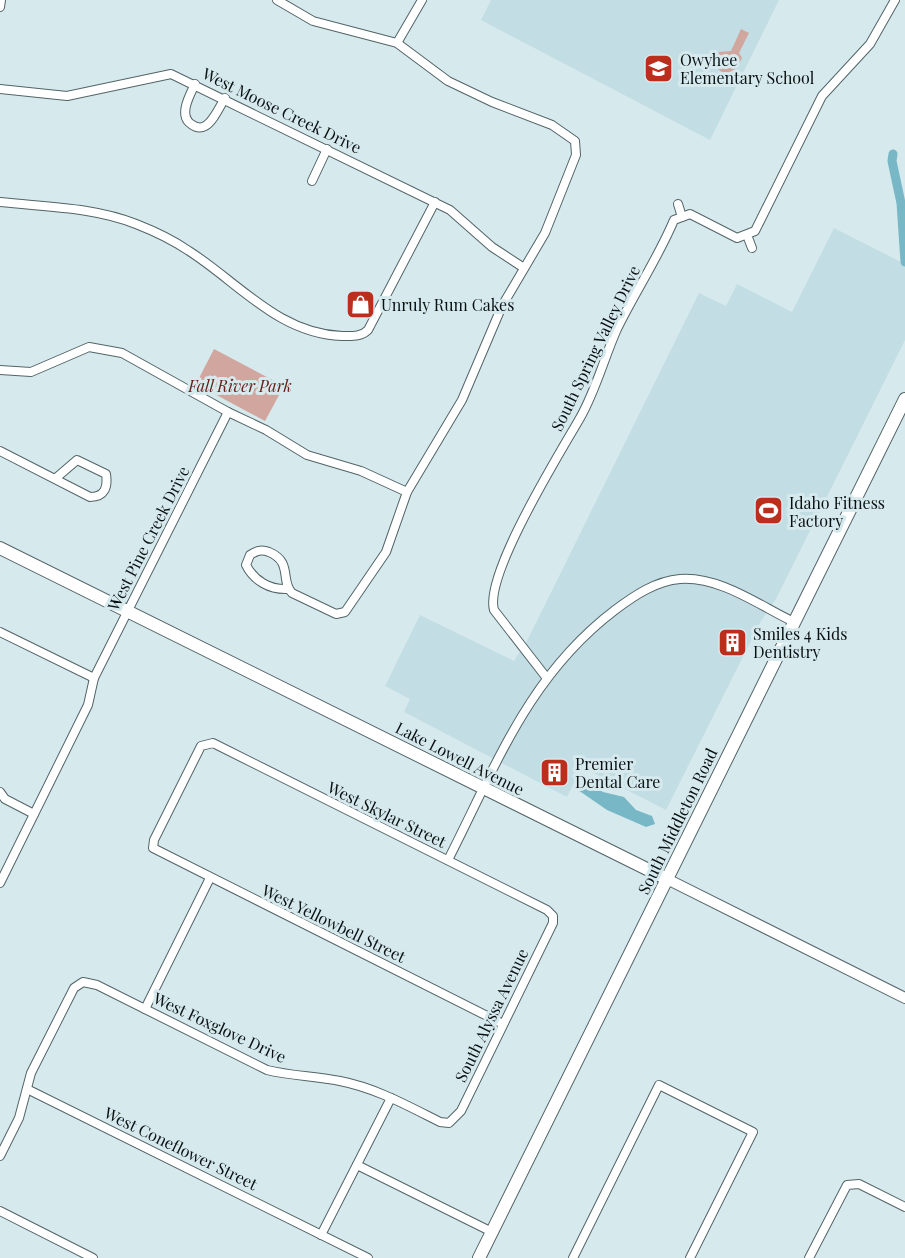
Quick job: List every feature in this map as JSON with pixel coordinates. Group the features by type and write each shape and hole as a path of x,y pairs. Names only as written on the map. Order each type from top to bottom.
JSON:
{"main road":[{"name":"South Middleton Road","path":"479,1258 905,399"},
{"name":"Lake Lowell Avenue","path":"0,548 667,879"}],"street":[{"path":"0,7 1,0"},
{"path":"277,0 312,21 397,43 448,81 492,102 552,125 575,141 576,155 550,222 502,306 462,400 407,492 386,552 345,612 336,614 327,612 288,589 279,589 257,581 246,565 250,555 260,550 270,552 281,561 285,567 288,589"},
{"path":"397,43 422,0"},
{"path":"678,204 682,217 690,214 737,238 755,231 822,96 870,44 895,0"},
{"name":"West Moose Creek Drive","path":"0,89 67,96 171,74 225,98 435,202 464,219 492,247 524,268"},
{"path":"195,84 185,111 186,120 193,126 201,128 207,125 225,98"},
{"path":"312,181 327,149"},
{"path":"0,202 102,213 135,223 188,250 237,290 278,316 320,335 345,336 361,335 368,330 435,202"},
{"name":"South Spring Valley Drive","path":"546,676 494,610 492,602 495,579 552,464 581,416 618,328 662,248 674,220 682,217"},
{"path":"747,234 752,248"},
{"path":"0,370 31,372 89,347 106,348 147,364 228,412 258,425 307,455 361,471 407,492"},
{"name":"West Pine Creek Drive","path":"0,883 88,705 94,678 228,412"},
{"path":"0,451 90,497 97,497 104,493 107,484 106,474 77,460 56,478"},
{"path":"448,860 522,713 546,676 568,650 598,622 654,585 681,579 707,582 794,622"},
{"path":"0,632 94,678"},
{"name":"West Yellowbell Street","path":"206,743 201,746 154,840 153,848 503,1024"},
{"name":"West Skylar Street","path":"206,743 213,743 448,860 548,910 553,916"},
{"path":"0,792 4,799 34,814"},
{"path":"145,1009 210,878"},
{"name":"Lake Lowell Avenue","path":"667,879 905,998"},
{"name":"South Alyssa Avenue","path":"448,1123 461,1111 553,923 553,916"},
{"name":"West Foxglove Drive","path":"27,1089 31,1073 74,988 83,982 97,985 267,1070 291,1076 339,1081 367,1088 440,1122 448,1123"},
{"path":"573,1258 659,1085 753,1132 690,1258"},
{"path":"0,1156 19,1118 27,1089"},
{"name":"West Coneflower Street","path":"27,1089 368,1258"},
{"path":"321,1234 390,1098"},
{"path":"357,1165 492,1232"},
{"path":"809,1258 847,1185 859,1184 905,1207"},
{"path":"0,1211 93,1258"}],"shaded area":[{"name":"Owyhee Elementary School","path":"491,0 779,0 710,140 481,20"},
{"path":"834,228 905,264 905,340 776,599 761,621 666,810 582,767 567,797 404,712 410,699 385,686 420,615 514,661 528,639 699,293 726,306 737,284 792,312"}],"green space":[{"path":"741,29 749,33 739,53 742,58 736,69 725,74 718,69 719,52 731,51"},
{"name":"Fall River Park","path":"214,349 284,386 265,421 196,384"}],"water":[{"path":"585,782 603,792 624,797 636,810 652,816 655,824 646,827 607,810 578,790 577,787"}],"waterway":[{"path":"893,154 892,161 901,203 905,262"}],"place":[{"name":"Owyhee Elementary School","path":"659,68"},
{"name":"Unruly Rum Cakes","path":"360,304"},
{"name":"Idaho Fitness Factory","path":"768,511"},
{"name":"Smiles 4 Kids Dentistry","path":"732,642"},
{"name":"Premier Dental Care","path":"554,772"}]}
